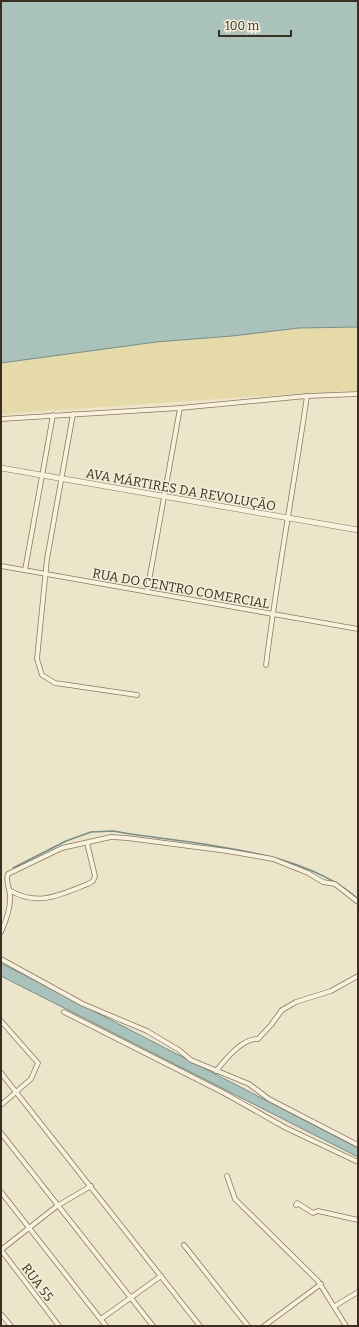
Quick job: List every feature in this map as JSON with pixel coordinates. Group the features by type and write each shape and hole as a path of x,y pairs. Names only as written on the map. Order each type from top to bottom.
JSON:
{"street":[{"path":"1,419 180,408 307,396 358,394"},
{"path":"266,665 272,615 289,519 307,396"},
{"path":"148,592 180,408"},
{"path":"73,414 49,543 37,659 42,675 55,683 137,694"},
{"path":"25,570 53,415"},
{"name":"AVA MÁRTIRES DA REVOLUÇÃO","path":"1,468 358,530"},
{"name":"RUA DO CENTRO COMERCIAL","path":"1,566 358,629"},
{"path":"1,932 8,913 9,890 6,878 8,874 62,848 111,837 227,851 273,860 308,873 323,882 335,884 358,902"},
{"path":"9,890 26,898 40,898 69,892 93,881 95,876 87,843"},
{"path":"1,959 83,1004 147,1031 179,1050 191,1060 249,1084 269,1099 358,1145"},
{"path":"216,1071 240,1046 252,1038 258,1039 272,1025 282,1010 296,1002 331,991 358,976"},
{"path":"64,1012 224,1093 286,1128 358,1162"},
{"path":"1,1021 38,1063 31,1080 1,1105"},
{"path":"1,1073 200,1326"},
{"path":"1,1133 153,1326"},
{"path":"227,1176 235,1199 281,1242 282,1246 321,1284 346,1326"},
{"path":"1,1250 57,1206 91,1186"},
{"path":"1,1192 106,1326"},
{"path":"296,1205 297,1203 313,1213 318,1211 358,1220"},
{"path":"184,1245 248,1326"},
{"name":"RUA 55","path":"1,1250 59,1326"},
{"path":"101,1319 161,1276"},
{"path":"264,1326 321,1284"},
{"path":"335,1306 358,1292"},
{"path":"1,1314 11,1326"}],"sand":[{"path":"358,327 358,391 308,393 1,414 1,363 156,342 232,336 299,328"}],"water":[{"path":"1,1 358,1 358,327 299,328 232,336 156,342 1,363"},
{"path":"1,963 358,1148 358,1157 1,976"}],"waterway":[{"path":"13,868 66,841 91,832 113,831 242,850 274,858 305,868 333,881 358,899"}]}
